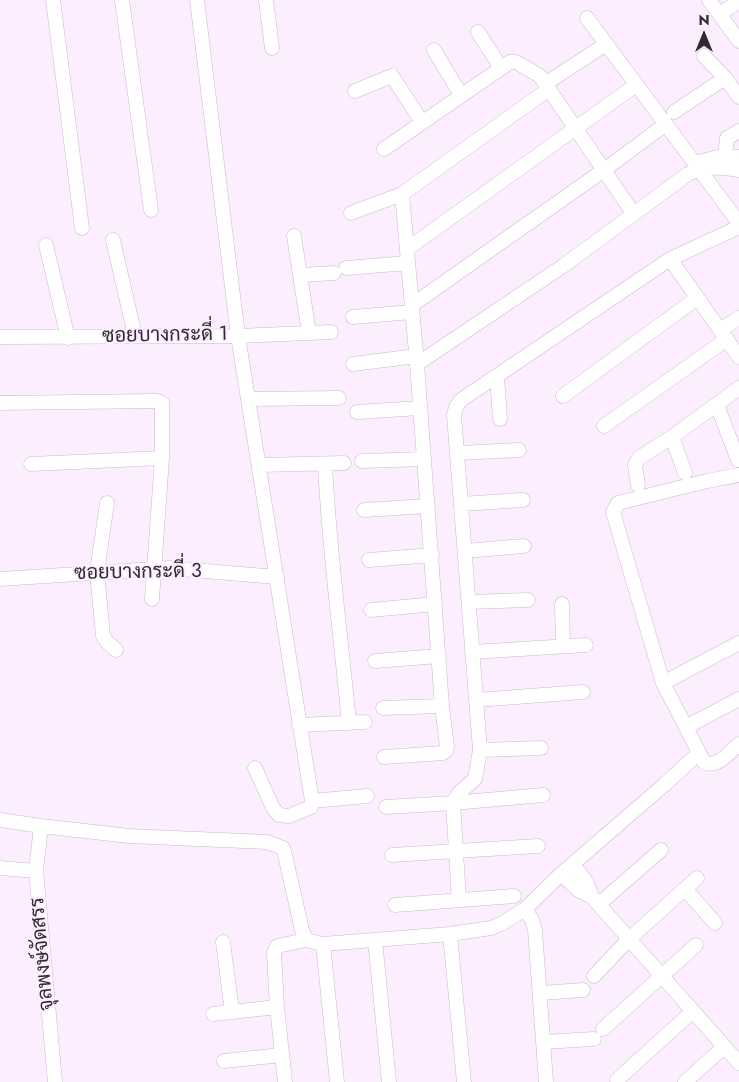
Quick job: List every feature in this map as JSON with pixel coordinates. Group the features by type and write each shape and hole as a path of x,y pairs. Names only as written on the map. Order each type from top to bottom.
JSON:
{"street":[{"path":"53,0 82,228"},
{"path":"122,0 151,210"},
{"path":"197,0 238,336 312,801 311,807 289,816 279,815 273,808 255,768"},
{"path":"266,0 272,48"},
{"path":"709,0 739,41"},
{"path":"720,14 739,1"},
{"path":"459,900 453,803 460,793 475,779 480,750 454,415 456,407 461,400 670,259 739,225 694,168 587,18"},
{"path":"478,32 501,68"},
{"path":"351,213 402,194 600,48"},
{"path":"434,50 461,96"},
{"path":"704,56 725,78 739,97"},
{"path":"384,148 510,62 516,62 540,76 632,213"},
{"path":"355,91 392,76 422,122"},
{"path":"674,112 725,78"},
{"path":"407,249 628,90"},
{"path":"353,317 412,308 658,130"},
{"path":"724,162 727,138 739,131"},
{"path":"353,364 417,360 563,266 694,168 739,158"},
{"path":"724,162 739,170"},
{"path":"384,757 444,752 447,747 442,706 417,360 402,194"},
{"path":"294,236 309,333"},
{"path":"113,240 135,336"},
{"path":"46,245 68,338"},
{"path":"670,259 739,357"},
{"path":"301,276 408,263"},
{"path":"562,396 697,298"},
{"path":"604,426 724,334 739,318"},
{"name":"ซอยบางกระดี่ 1","path":"0,338 238,336 331,332"},
{"path":"498,376 500,419"},
{"path":"638,485 636,462 739,388"},
{"path":"248,400 339,398"},
{"path":"0,403 157,401 162,403 162,458 152,599"},
{"path":"717,404 738,460"},
{"path":"357,412 420,408"},
{"path":"672,437 685,473"},
{"path":"458,453 519,450"},
{"path":"31,464 162,458"},
{"path":"362,461 424,459"},
{"path":"259,466 344,463"},
{"path":"325,464 327,507 349,723"},
{"path":"739,475 618,503 613,509 663,683 704,762 714,765 739,744"},
{"path":"461,504 523,500"},
{"path":"107,503 97,572 104,636 107,642 116,650"},
{"path":"364,510 428,506"},
{"path":"465,551 524,546"},
{"path":"369,560 432,556"},
{"name":"ซอยบางกระดี่ 3","path":"0,579 169,568 277,577"},
{"path":"469,602 528,600"},
{"path":"371,610 435,604"},
{"path":"562,604 563,646"},
{"path":"663,683 739,643"},
{"path":"472,652 586,644"},
{"path":"375,661 439,656"},
{"path":"476,700 583,692"},
{"path":"686,727 739,699"},
{"path":"383,708 442,706"},
{"path":"299,726 365,722"},
{"path":"480,750 541,748"},
{"path":"285,1082 277,1007 275,949 277,946 306,940 324,944 450,934 491,928 501,924 525,908 561,874 700,753"},
{"path":"386,807 543,795"},
{"path":"312,801 367,796"},
{"path":"0,820 137,837 274,843 283,848 306,940"},
{"name":"จุลพงษ์จัดสรร","path":"41,826 36,871 54,1082"},
{"path":"392,856 538,846"},
{"path":"596,900 661,850"},
{"path":"573,864 587,883 596,900 739,1063"},
{"path":"0,868 36,871"},
{"path":"561,874 578,890 596,900"},
{"path":"594,976 629,939 697,878"},
{"path":"685,889 715,923"},
{"path":"396,905 514,896"},
{"path":"525,908 535,930 546,1082"},
{"path":"450,934 464,1082"},
{"path":"375,940 389,1082"},
{"path":"223,942 232,1012"},
{"path":"324,944 337,1082"},
{"path":"543,1042 598,1034 696,944"},
{"path":"541,993 583,990"},
{"path":"213,1014 277,1007"},
{"path":"616,1080 693,1011"},
{"path":"689,1081 724,1047"},
{"path":"224,1061 282,1056"}]}
